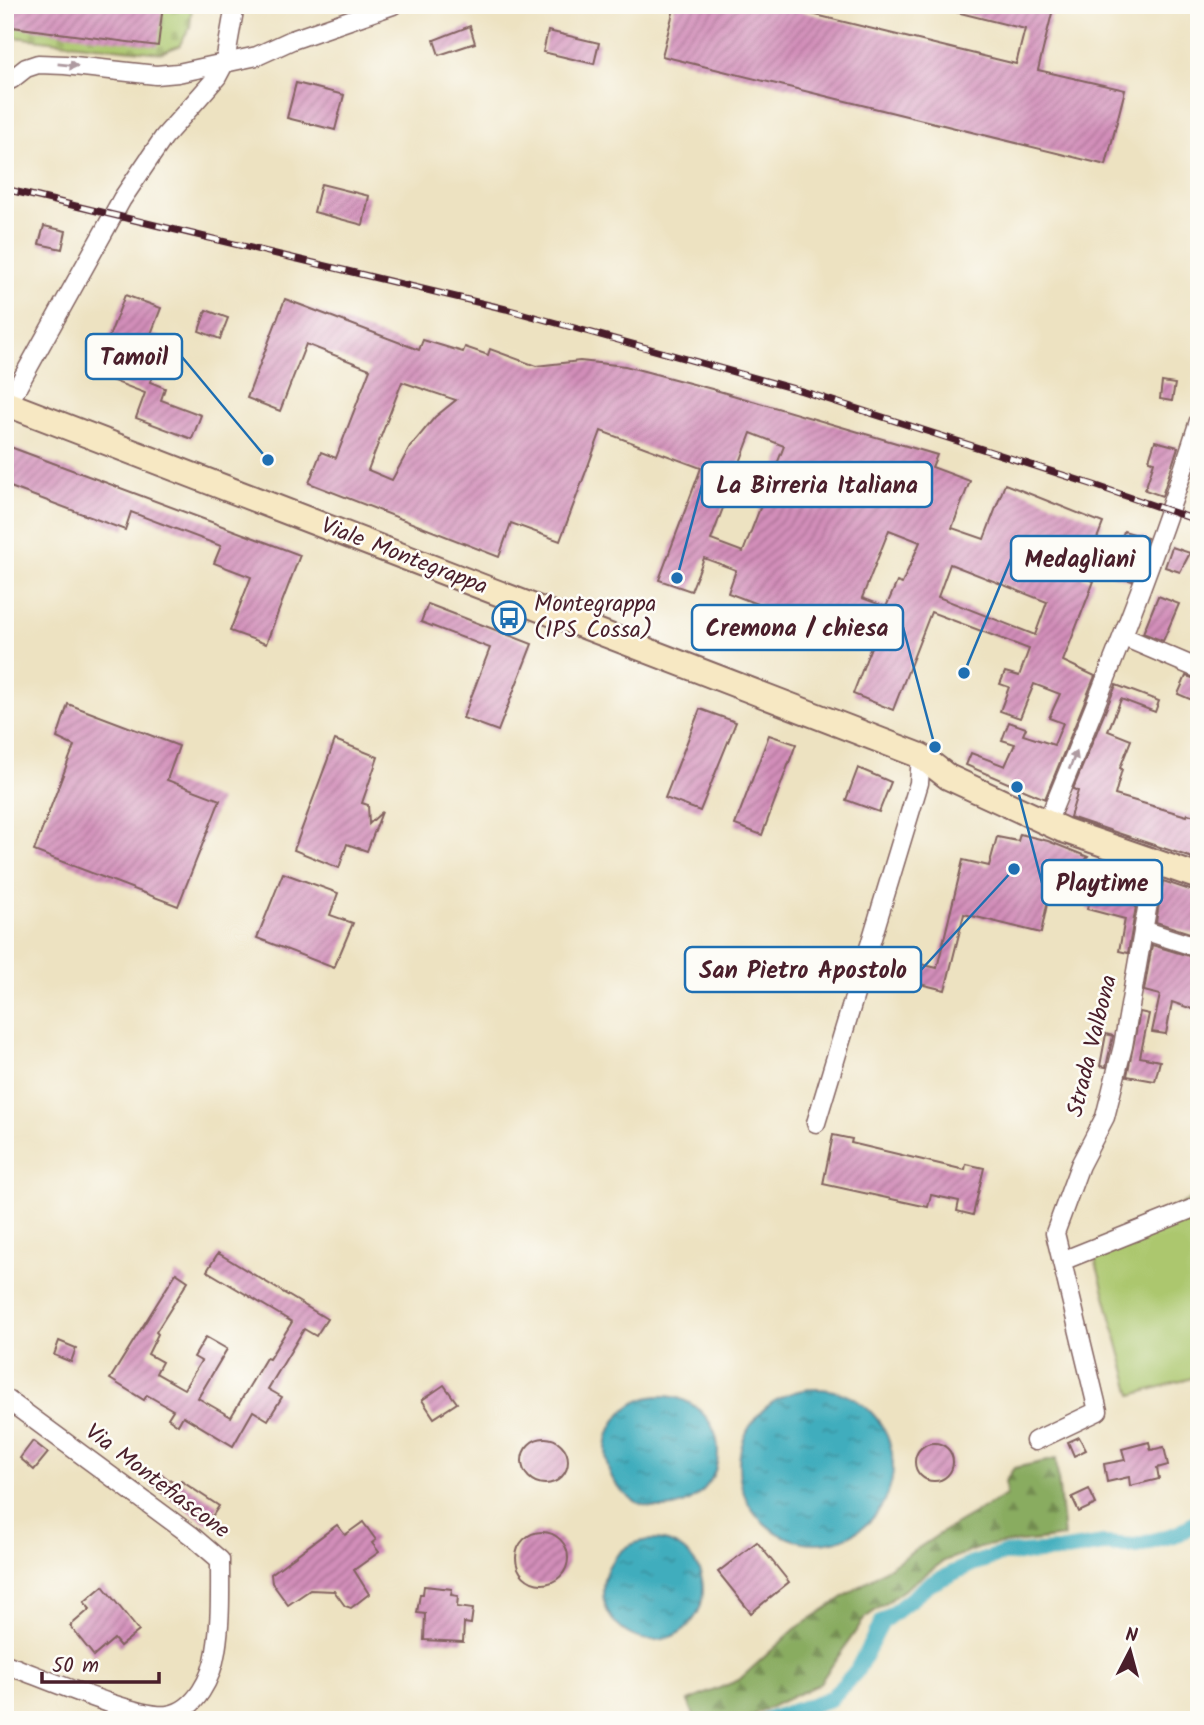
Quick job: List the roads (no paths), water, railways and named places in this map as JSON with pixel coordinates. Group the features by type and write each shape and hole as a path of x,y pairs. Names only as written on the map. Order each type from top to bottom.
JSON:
{"main road":[{"name":"Viale Montegrappa","path":"7,403 921,756 948,777 1063,830 1199,877"}],"street":[{"path":"7,403 112,215 164,137 204,94 225,62 234,5"},
{"path":"156,75 178,73 257,56 292,40 393,5"},
{"path":"5,82 26,68 38,64 65,65 188,81 204,94"},
{"path":"1047,823 1124,637 1170,511 1199,421"},
{"path":"1124,637 1199,668"},
{"path":"816,1123 919,783 921,756"},
{"name":"Strada Valbona","path":"1035,1441 1098,1411 1055,1233 1080,1166 1105,1117 1123,1046 1155,863"},
{"path":"1143,930 1199,948"},
{"path":"1062,1261 1199,1206"},
{"name":"Via Montefiascone","path":"5,1398 192,1536 220,1560 216,1654 202,1692 186,1709 167,1715 137,1712 5,1664"}],"water":[{"path":"816,1389 845,1395 870,1412 887,1437 893,1466 887,1495 870,1520 845,1537 816,1543 787,1537 762,1520 745,1495 739,1466 745,1437 762,1412 787,1395"},
{"path":"662,1396 683,1400 701,1413 714,1431 718,1452 714,1473 701,1491 683,1504 662,1508 641,1504 623,1491 610,1473 606,1452 610,1431 623,1413 641,1400"},
{"path":"653,1540 672,1543 689,1554 700,1571 703,1590 700,1609 689,1626 672,1637 653,1640 634,1637 617,1626 606,1609 603,1590 606,1571 617,1554 634,1543"}],"waterway":[{"path":"767,1720 830,1699 856,1672 882,1622 930,1584 972,1564 1003,1554 1059,1551 1104,1544 1136,1546 1180,1533 1199,1520"}],"railway":[{"path":"5,189 506,309 802,391 1199,521"}],"place":[{"name":"Tamoil","path":"268,460"},
{"name":"La Birreria Italiana","path":"677,578"},
{"name":"Montegrappa (IPS Cossa)","path":"509,618"},
{"name":"Medagliani","path":"964,673"},
{"name":"Cremona / chiesa","path":"935,747"},
{"name":"Playtime","path":"1017,787"},
{"name":"San Pietro Apostolo","path":"1014,869"}]}
